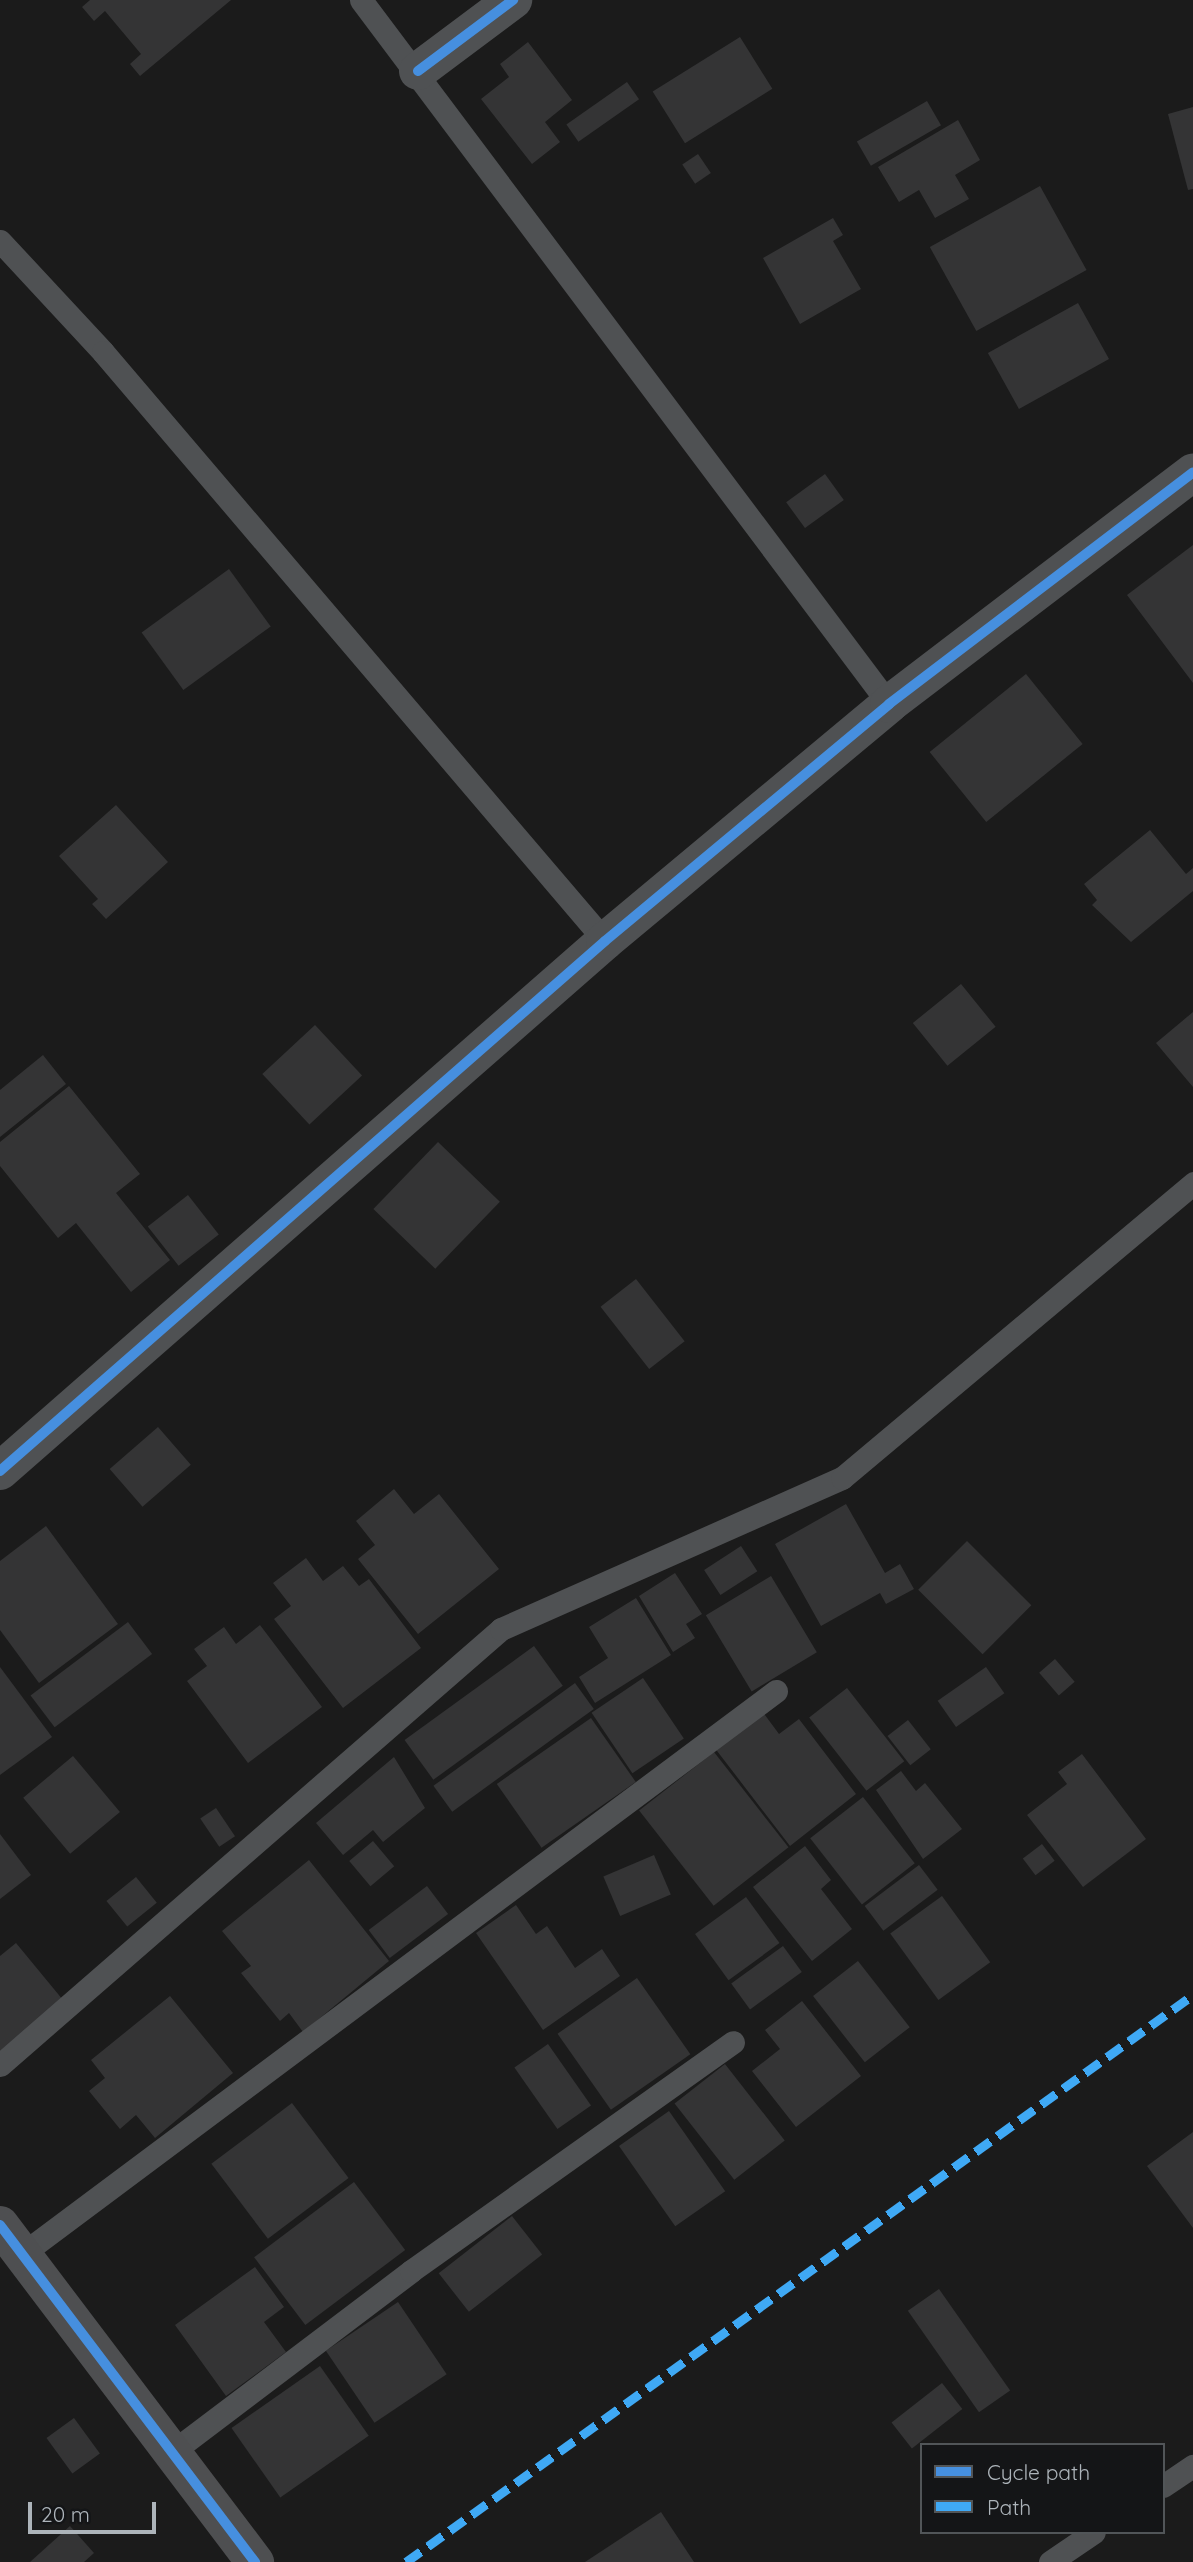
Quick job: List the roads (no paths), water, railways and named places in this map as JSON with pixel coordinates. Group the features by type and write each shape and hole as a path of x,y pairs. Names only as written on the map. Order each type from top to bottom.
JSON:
{"street":[{"path":"418,71 513,0"},
{"path":"0,1471 605,941 889,704 1193,472"},
{"path":"11,2240 255,2562"}],"lane":[{"path":"361,0 418,71 889,704"},
{"path":"0,241 103,352 605,941"},
{"path":"0,2066 501,1629 842,1478 1193,1183"},
{"path":"11,2240 776,1692"},
{"path":"172,2452 411,2271 733,2042"},
{"path":"1165,2485 1193,2466"},
{"path":"1050,2562 1091,2534"}]}
